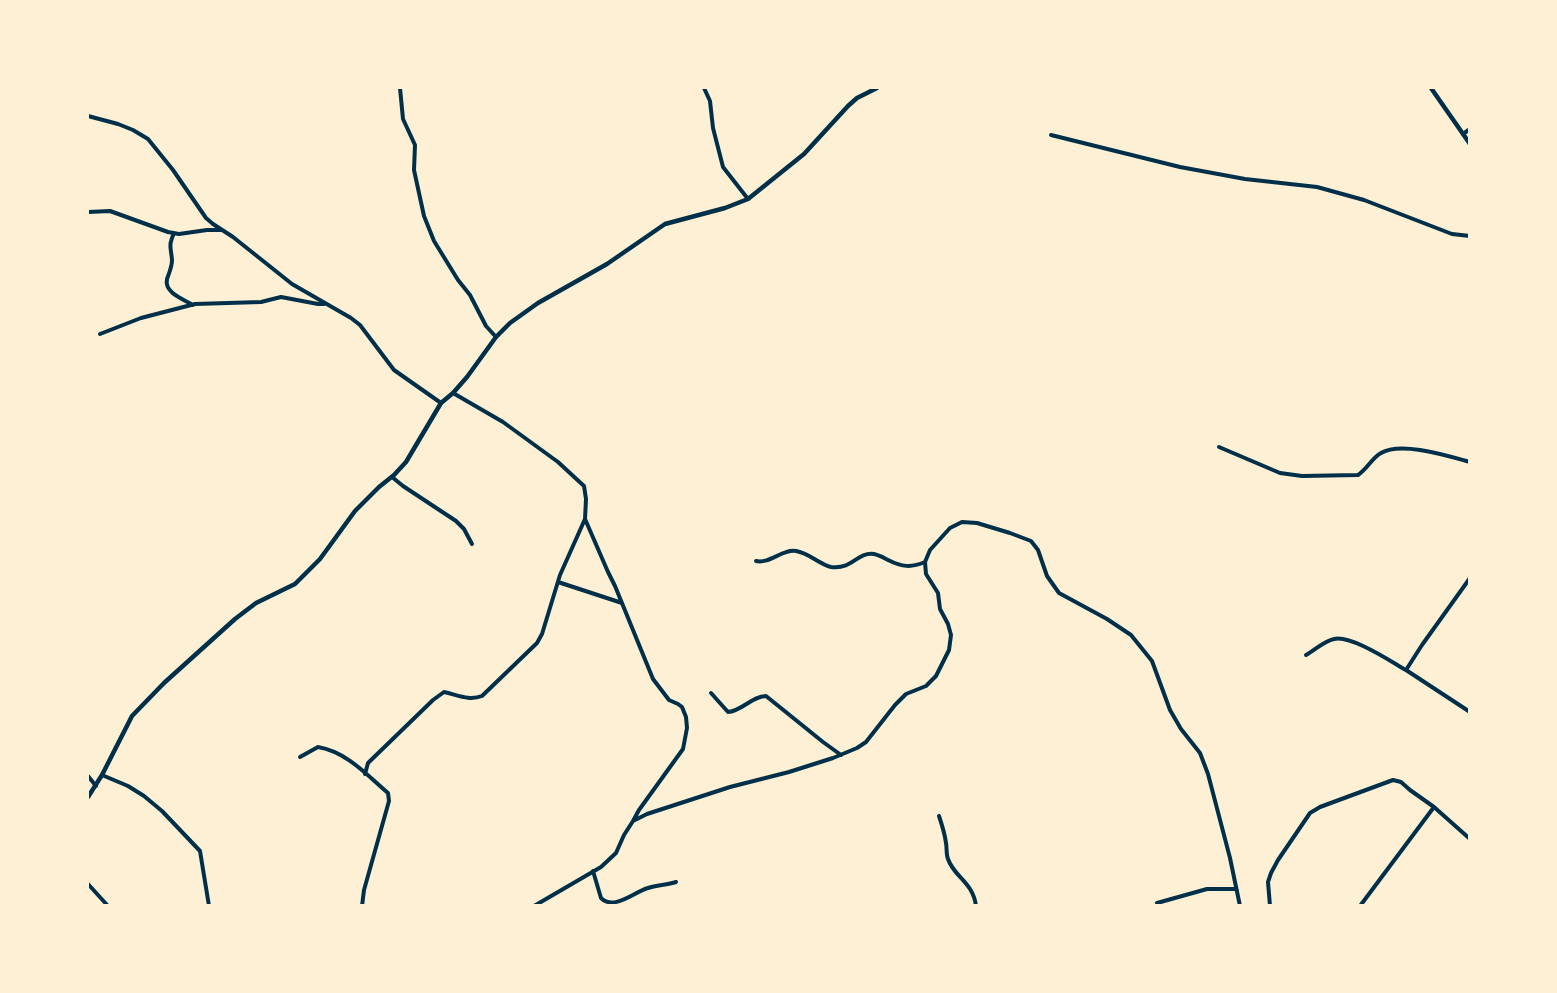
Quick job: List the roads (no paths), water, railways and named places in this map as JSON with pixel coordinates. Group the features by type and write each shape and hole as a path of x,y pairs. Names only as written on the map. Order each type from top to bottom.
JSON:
{"street":[{"path":"400,88 403,119 415,145 414,170 424,216 434,241 458,280 470,295 486,326 496,337"},
{"path":"704,88 710,101 713,128 723,167 748,199"},
{"path":"88,797 102,775 132,716 190,658 246,609 256,602 295,584 327,551 360,506 406,462 441,403 454,394 496,337 510,323 538,303 607,264 665,224 725,208 748,199 804,154 857,98 877,88"},
{"path":"1431,88 1470,144"},
{"path":"88,116 118,124 148,139 173,170 206,218 292,284 360,325 394,370 441,403"},
{"path":"1463,134 1470,129"},
{"path":"1051,134 1180,167 1317,187 1364,200 1452,234 1470,236"},
{"path":"88,212 110,211 174,233 223,230"},
{"path":"174,233 169,244 172,260 166,281 167,287 170,292 193,305"},
{"path":"100,334 141,318 193,305 261,302 281,297 325,304"},
{"path":"365,774 368,763 433,700 444,692 468,699 482,696 533,648 542,634 558,582 585,519 586,499 584,486 558,462 503,422 454,394"},
{"path":"1219,447 1280,473 1302,476 1358,475 1382,452 1402,448 1470,462"},
{"path":"392,477 456,521 464,529 472,544"},
{"path":"534,906 601,867 616,853 639,810 683,748 687,728 686,717 682,707 669,700 653,679 585,519"},
{"path":"633,821 647,814 730,787 789,772 841,755 866,742 906,694 926,686 936,676 949,650 951,635 948,624 940,609 938,593 926,574 925,562 930,550 950,528 962,522 976,523 1031,541 1038,550 1046,576 1059,593 1107,619 1131,635 1152,661 1170,710 1181,729 1200,753 1208,774 1240,906"},
{"path":"756,561 759,562 788,551 798,552 829,566 838,567 844,567 861,556 874,554 907,567 925,562"},
{"path":"1406,670 1470,578"},
{"path":"558,582 622,604"},
{"path":"1306,655 1328,642 1340,639 1349,640 1406,670 1470,712"},
{"path":"711,693 728,712 760,696 766,696 841,755"},
{"path":"300,756 318,747 343,755 388,793 390,801 364,890 362,906"},
{"path":"102,775 128,786 144,796 162,811 200,851 209,906"},
{"path":"88,776 96,786"},
{"path":"1270,906 1268,882 1271,872 1310,813 1320,807 1393,780 1401,782 1434,807 1470,839"},
{"path":"1360,906 1434,807"},
{"path":"939,816 946,842 947,858 957,874 968,884 974,896 976,906"},
{"path":"593,871 600,898 611,903 649,888 676,882"},
{"path":"88,884 108,906"},
{"path":"1156,903 1207,889 1236,890"}]}
